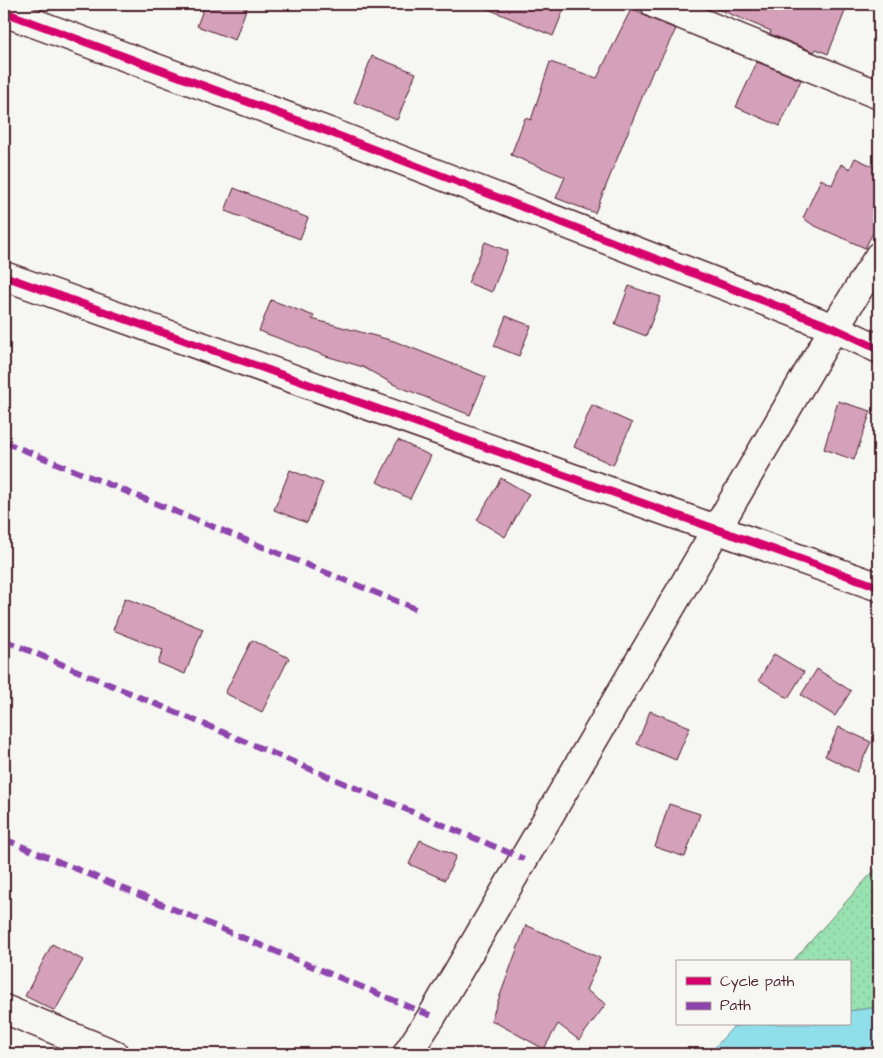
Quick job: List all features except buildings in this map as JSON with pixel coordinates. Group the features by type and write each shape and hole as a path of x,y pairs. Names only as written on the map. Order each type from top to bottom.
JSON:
{"street":[{"path":"654,4 705,13 879,95"},
{"path":"4,12 338,136 834,328 879,349"},
{"path":"407,1054 420,1037 834,328 879,256"},
{"path":"4,276 879,587"},
{"path":"4,1009 114,1054"}],"green space":[{"path":"879,865 879,1007 850,1011 850,960 794,960"}],"water":[{"path":"879,1007 879,1054 709,1054 733,1027 850,1026 850,1011"}],"marked path":[{"path":"4,442 416,609"},
{"path":"4,640 524,859"},
{"path":"4,839 432,1016"}],"cycle path":[{"path":"4,12 329,132 834,328 879,349"},
{"path":"4,276 879,587"}]}
